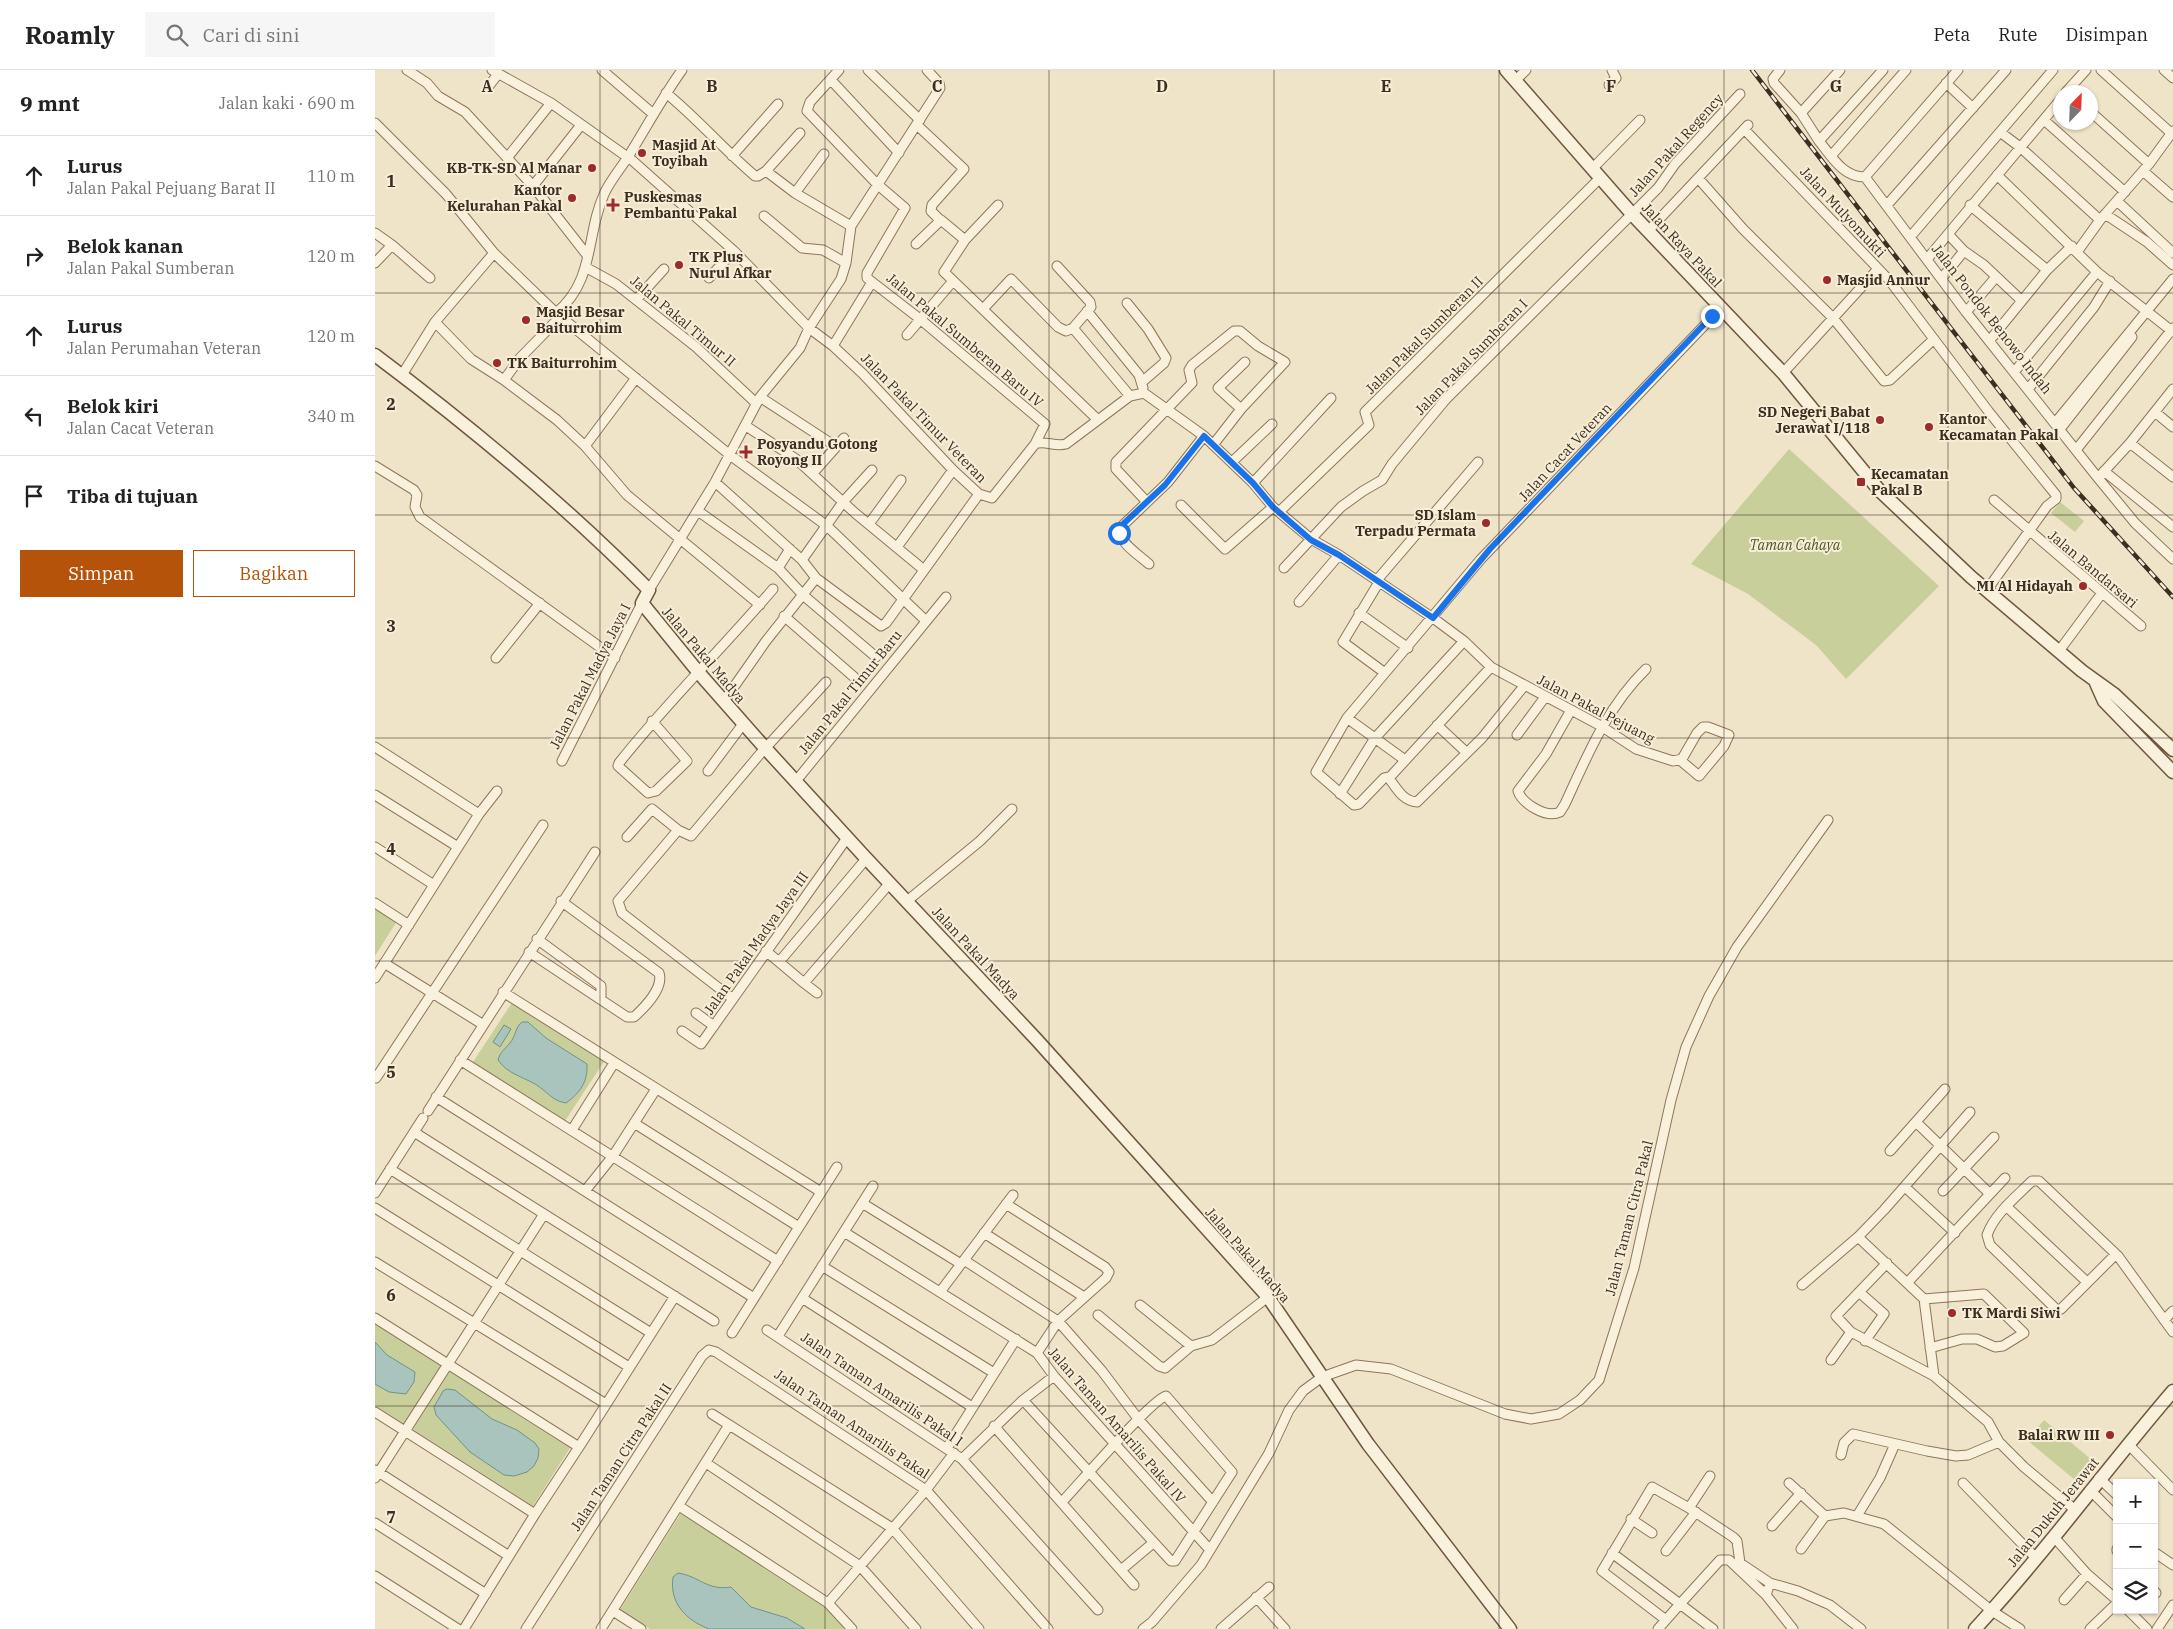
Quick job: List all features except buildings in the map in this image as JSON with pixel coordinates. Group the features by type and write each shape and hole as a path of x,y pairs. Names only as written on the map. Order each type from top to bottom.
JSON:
{"street":[{"path":"407,70 427,83 437,96 465,112 533,186 587,254"},
{"path":"602,70 652,113"},
{"path":"504,380 520,358 568,302 587,268 587,254 605,192 628,157 652,113 682,70"},
{"path":"833,346 873,282 867,278 867,273 905,208 880,186 807,111 810,102 839,70"},
{"path":"868,70 964,169 931,206 931,211 965,240"},
{"path":"375,355 424,391 552,499 649,590 715,482 758,400 800,348 809,328 841,279 846,263 851,226 880,186 899,153 922,127 940,88 939,83 927,70"},
{"name":"Jalan Raya Pakal","path":"1506,70 1596,174 1629,217 1649,230 1713,315 1783,373 1886,497 1987,590 2096,683"},
{"path":"1515,81 1526,70"},
{"path":"1609,85 1616,78 1612,70"},
{"path":"1780,70 1773,79 1774,83 1801,113 1819,142 1831,156 1848,174 1855,177 1865,177 1958,70"},
{"path":"1801,113 1840,70"},
{"path":"1819,142 1883,70"},
{"path":"1831,156 1906,70"},
{"path":"1887,205 2006,70"},
{"path":"1911,236 2053,70"},
{"path":"2073,85 2086,70"},
{"path":"1990,340 2047,270 2075,249 2172,135 2101,70"},
{"path":"489,87 495,72"},
{"name":"Jalan Pakal Timur Veteran","path":"495,72 551,104 628,157 734,251 809,328 833,346 863,374 953,470 979,494 985,498 996,496 1035,444"},
{"path":"831,80 899,153"},
{"path":"1946,83 1973,108"},
{"path":"666,93 701,122 732,156 755,176 766,171 800,133"},
{"name":"Jalan Pakal Regency","path":"1629,217 1658,188 1680,158 1740,94"},
{"path":"507,158 551,104"},
{"path":"732,156 778,104"},
{"path":"1928,258 1970,205 2053,108"},
{"path":"2098,118 2149,164"},
{"path":"1596,174 1640,120"},
{"path":"2043,120 2125,192"},
{"path":"375,123 446,194 495,253 558,315 730,455 827,526 925,620"},
{"path":"533,186 581,125"},
{"name":"Jalan Mulyomukti","path":"1649,230 1746,127 1919,317"},
{"path":"2000,132 2103,217 2147,242 2173,264"},
{"path":"795,193 825,154"},
{"path":"766,171 795,193 851,226"},
{"path":"2143,171 2173,197"},
{"name":"Jalan Pakal Sumberan II","path":"1276,509 1369,425 1365,412 1596,174"},
{"path":"1997,175 2097,272 2172,330 2076,450"},
{"name":"Jalan Pondok Benowo Indah","path":"1865,177 1928,258 1966,312 2029,388 2076,450 2101,474 2135,523 2173,559"},
{"path":"1698,178 1743,229 1833,318 1886,382 1934,339"},
{"path":"2117,201 2173,253"},
{"path":"998,205 965,240 944,270 953,281 1098,420"},
{"path":"1970,205 2047,270"},
{"path":"763,216 802,248 823,250 846,263"},
{"name":"Jalan Pakal Sumberan I","path":"1284,568 1341,507 1386,476 1392,464 1446,399 1629,217"},
{"path":"916,244 940,220"},
{"path":"375,233 430,278"},
{"path":"1948,234 1964,251 1984,265 2021,300"},
{"path":"375,262 392,246"},
{"path":"709,278 734,251"},
{"path":"1942,278 1964,251"},
{"path":"402,375 435,322 495,253"},
{"path":"983,309 1011,279 1058,327 1066,331 1073,328 1091,304 1088,297 1057,266"},
{"name":"Jalan Pakal Timur II","path":"587,268 616,284 696,347 758,400 835,446"},
{"path":"636,300 663,269"},
{"path":"1783,373 1877,270"},
{"path":"2015,371 2097,272"},
{"path":"1966,312 1996,278"},
{"path":"2058,426 2173,279"},
{"path":"907,335 953,281"},
{"path":"2029,388 2094,306 2110,281"},
{"name":"Jalan Pakal Sumberan Baru IV","path":"873,282 920,319 1044,424 1035,444"},
{"path":"2148,312 2173,286"},
{"path":"1127,303 1148,330 1166,358 1164,363 1142,382"},
{"path":"1035,444 1041,442 1063,446 1130,396 1144,393 1139,375 1087,311"},
{"name":"Jalan Cacat Veteran","path":"1341,794 1317,774 1316,771 1347,718 1490,549 1713,315"},
{"name":"Jalan Bandarsari","path":"1919,317 1989,412 2056,494 2056,499 2047,506 1987,590"},
{"path":"435,322 471,359 504,380 557,420 585,446 627,495 760,605"},
{"path":"1073,328 1130,396"},
{"path":"1146,501 1116,469 1116,464 1192,383 1189,370 1191,367 1234,331 1240,331 1259,346 1285,362 1241,409 1213,445"},
{"path":"1241,409 1218,388 1245,362"},
{"path":"585,446 636,378"},
{"path":"2173,389 2130,443 2101,474 2173,527"},
{"name":"Jalan Pakal Pejuang","path":"1144,393 1204,436 1253,483 1276,509 1311,540 1339,555 1433,618 1464,641 1491,667 1601,726 1636,749 1673,761 1680,760"},
{"path":"1253,483 1331,398"},
{"path":"2155,412 2173,427"},
{"path":"1232,462 1271,424"},
{"path":"746,426 813,473 843,502 924,570"},
{"path":"1149,564 1126,543 1118,531 1146,501 1170,480 1204,436"},
{"path":"813,473 844,438"},
{"path":"2130,443 2173,477"},
{"path":"1385,674 1343,643 1343,638 1378,581 1478,462"},
{"path":"375,466 414,490 417,495 415,507 420,517 615,658"},
{"path":"802,560 843,502 871,470"},
{"path":"897,547 953,470"},
{"path":"869,524 901,480"},
{"path":"715,482 802,560 816,578 881,626 886,623 979,494"},
{"name":"Jalan Bandarsari","path":"1994,500 2029,532 2141,626"},
{"path":"1181,505 1225,549 1276,509"},
{"path":"698,511 778,568 803,595 876,656"},
{"path":"778,568 790,549"},
{"path":"1299,602 1339,555"},
{"path":"725,701 785,616 816,578"},
{"path":"652,721 687,760 655,792 647,793 641,790 618,764 652,721 699,674 773,589"},
{"name":"Jalan Pakal Madya","path":"649,590 642,603 699,674 889,884 1036,1039 1268,1297 1368,1444 1510,1629"},
{"path":"2059,650 2102,593"},
{"name":"Jalan Pakal Timur Baru","path":"796,781 925,620 946,597"},
{"path":"497,658 540,603"},
{"name":"Jalan Pakal Madya Jaya I","path":"562,761 642,603"},
{"path":"1359,613 1408,648"},
{"path":"785,616 853,677"},
{"path":"1464,641 1375,738 1341,794 1357,805 1384,778 1390,777 1491,667"},
{"path":"1571,710 1546,754 1518,791 1520,797 1533,807 1550,814 1560,812 1601,726 1628,686 1646,669"},
{"path":"627,837 653,809 677,830 691,836 766,748 826,682"},
{"path":"2096,683 2113,694 2173,750"},
{"path":"2096,683 2104,701 2173,772"},
{"path":"1390,777 1401,794 1412,802 1417,802 1493,726 1524,686"},
{"path":"1517,735 1545,697"},
{"path":"1347,718 1405,760"},
{"path":"708,770 743,724"},
{"path":"1437,725 1466,752"},
{"path":"1703,727 1729,735 1724,746 1699,776 1680,760 1703,727"},
{"path":"375,747 479,814"},
{"path":"375,978 479,814 497,792"},
{"path":"375,795 458,847"},
{"path":"907,901 980,841 1012,809"},
{"name":"Jalan Taman Citra Pakal","path":"1143,1629 1152,1622 1201,1565 1269,1454 1289,1410 1303,1391 1323,1377 1356,1365 1391,1368 1505,1414 1531,1419 1559,1414 1580,1400 1599,1380 1634,1268 1671,1100 1687,1048 1709,996 1737,947 1828,820"},
{"path":"375,1078 543,825"},
{"path":"677,830 618,901 619,908 622,913 733,998"},
{"name":"Jalan Pakal Madya Jaya III","path":"683,1031 701,1044 847,838"},
{"path":"375,847 434,885"},
{"path":"375,1193 537,939 595,852"},
{"path":"779,962 866,859"},
{"path":"804,983 889,884"},
{"path":"529,952 627,1017 634,1017 659,986 661,980 659,973 561,902"},
{"path":"375,904 409,925"},
{"path":"537,939 601,986 601,999"},
{"path":"766,951 817,993"},
{"path":"385,963 483,1024"},
{"path":"503,992 821,1192"},
{"path":"696,1013 714,1026"},
{"path":"460,1060 777,1261"},
{"path":"572,1130 615,1063"},
{"path":"585,1191 613,1156 656,1089"},
{"path":"1889,1151 1945,1089"},
{"path":"436,1097 754,1298"},
{"path":"1802,1285 1858,1237 1905,1187 1940,1144 1970,1112"},
{"path":"1916,1122 1990,1194"},
{"path":"634,1123 799,1227"},
{"path":"414,1132 714,1321"},
{"path":"1943,1191 1994,1137"},
{"path":"732,1333 837,1167"},
{"path":"390,1169 651,1333"},
{"path":"1908,1282 2005,1178"},
{"path":"2116,1254 2061,1309 2053,1308 1988,1242 1987,1235 1991,1225 2007,1206 2033,1180 2039,1181 2116,1254 2173,1332"},
{"path":"778,1336 873,1186"},
{"path":"1905,1187 1955,1233"},
{"path":"939,1292 1013,1194"},
{"path":"862,1203 1058,1321 1102,1371 1139,1420 1213,1502"},
{"path":"1006,1204 1105,1267 1109,1272 1106,1278 1058,1321 1037,1353"},
{"path":"2007,1206 2087,1282"},
{"path":"375,1208 629,1367"},
{"path":"509,1556 376,1474 449,1364 544,1214"},
{"name":"Jalan Taman Amarilis Pakal IV","path":"844,1232 1037,1353 1054,1376 1210,1550"},
{"path":"984,1233 1084,1296"},
{"path":"1858,1237 1924,1299 1934,1376"},
{"path":"375,1262 606,1404"},
{"path":"1887,1263 1836,1316 1851,1332 1865,1342 1934,1376 1987,1422 1999,1442 2023,1466 2074,1509"},
{"path":"822,1266 994,1373"},
{"path":"1859,1292 1884,1314 1865,1342"},
{"path":"1924,1299 1984,1294 2023,1333 2003,1346 1995,1348 1977,1339 1962,1339 1930,1348"},
{"path":"464,1629 535,1514 675,1296"},
{"path":"1099,1315 1162,1368 1169,1366 1191,1346 1212,1340 1268,1297"},
{"path":"802,1298 972,1407"},
{"path":"1140,1305 1191,1346"},
{"path":"2163,1320 2173,1311"},
{"path":"375,1318 579,1446"},
{"name":"Jalan Taman Amarilis Pakal I","path":"767,1330 962,1459 1098,1610"},
{"path":"1831,1360 1851,1332"},
{"path":"828,1603 926,1490 950,1450 972,1407 1016,1339"},
{"name":"Jalan Taman Citra Pakal II","path":"527,1629 702,1356 709,1350 716,1352 759,1378"},
{"path":"962,1459 994,1426 1054,1376"},
{"name":"Jalan Taman Amarilis Pakal","path":"759,1378 926,1490 1048,1629"},
{"path":"1023,1400 1089,1473 1153,1543 1171,1561 1175,1561 1232,1472 1171,1400 1165,1396 1159,1398 1139,1420 1115,1445 1089,1473 1062,1502"},
{"name":"Jalan Dukuh Jerawat","path":"1975,1629 2036,1558 2099,1478 2171,1396"},
{"path":"375,1412 535,1514"},
{"path":"712,1414 892,1528 979,1629"},
{"path":"601,1629 729,1425"},
{"path":"994,1426 1134,1585"},
{"path":"1841,1455 1843,1443 1853,1434 1957,1456 1968,1455 1999,1442"},
{"path":"1857,1516 1880,1478 1895,1444"},
{"path":"2128,1444 2173,1490"},
{"path":"706,1463 860,1566 916,1629"},
{"path":"1666,1551 1693,1510 1710,1476"},
{"path":"2099,1478 2113,1491"},
{"path":"1789,1483 1825,1516"},
{"path":"1963,1483 2036,1558"},
{"path":"1666,1620 1604,1575 1602,1567 1652,1487 1693,1510 1737,1541 1739,1566 1766,1595 1793,1629"},
{"path":"2090,1490 2113,1513"},
{"path":"1772,1526 1801,1493"},
{"path":"679,1506 828,1603 852,1629"},
{"path":"1801,1549 1825,1516 1843,1513 1884,1524 1992,1611 2020,1629"},
{"path":"1631,1519 1652,1533"},
{"path":"375,1523 486,1594"},
{"path":"2053,1537 2087,1574 2113,1598"},
{"path":"1121,1570 1153,1543"},
{"path":"1612,1553 1713,1629"},
{"path":"2158,1555 2173,1565"},
{"path":"1658,1629 1720,1560 1729,1560 1770,1583 1798,1591 1830,1605 1861,1629"},
{"path":"2064,1600 2087,1574"},
{"path":"375,1576 457,1629"},
{"path":"1766,1595 1770,1583"},
{"path":"1227,1627 1269,1586"},
{"path":"1256,1597 1285,1629"},
{"path":"2157,1629 2173,1605"},
{"path":"2090,1629 2113,1606"},
{"path":"613,1611 641,1629"},
{"path":"2132,1614 2145,1628"}],"green space":[{"name":"Taman Cahaya","path":"1789,449 1939,586 1846,679 1816,645 1748,594 1691,564"},
{"path":"2060,502 2084,521 2075,532 2051,513"},
{"path":"375,907 397,921 375,956"},
{"path":"513,1001 605,1060 565,1121 473,1062"},
{"path":"375,1323 570,1448 533,1506 375,1405"},
{"path":"2044,1420 2092,1460 2075,1480 2027,1440"},
{"path":"681,1513 826,1606 846,1629 650,1629 620,1610"}],"water":[{"path":"522,1022 528,1022 546,1038 587,1064 586,1076 582,1086 566,1103 553,1098 535,1084 510,1072 498,1060"},
{"path":"504,1025 511,1029 500,1047 493,1042"},
{"path":"375,1342 387,1355 415,1372 414,1382 406,1394 389,1392 375,1384"},
{"path":"447,1389 455,1390 492,1419 517,1430 535,1443 539,1449 538,1458 534,1466 527,1472 514,1476 504,1475 470,1452 436,1415 434,1407 443,1391"},
{"path":"678,1573 716,1587 731,1587 751,1607 787,1618 805,1629 709,1629 693,1621 677,1603 672,1586 673,1577"}],"railway":[{"path":"1752,70 2074,488 2173,597"}],"place":[{"name":"Masjid At Toyibah","path":"642,153"},
{"name":"KB-TK-SD Al Manar","path":"592,168"},
{"name":"Kantor Kelurahan Pakal","path":"572,198"},
{"name":"Puskesmas Pembantu Pakal","path":"613,205"},
{"name":"TK Plus Nurul Afkar","path":"679,265"},
{"name":"Masjid Annur","path":"1827,280"},
{"name":"Masjid Besar Baiturrohim","path":"526,320"},
{"name":"TK Baiturrohim","path":"497,363"},
{"name":"SD Negeri Babat Jerawat I/118","path":"1880,420"},
{"name":"Kantor Kecamatan Pakal","path":"1929,427"},
{"name":"Posyandu Gotong Royong II","path":"746,452"},
{"name":"Kecamatan Pakal B","path":"1861,482"},
{"name":"SD Islam Terpadu Permata","path":"1486,523"},
{"name":"MI Al Hidayah","path":"2083,586"},
{"name":"TK Mardi Siwi","path":"1952,1313"},
{"name":"Balai RW III","path":"2110,1435"}],"route":[{"path":"1119,533 1118,531 1121,526 1170,480 1204,436 1253,483 1273,507 1311,540 1339,555 1433,618 1490,549 1712,316"}]}
